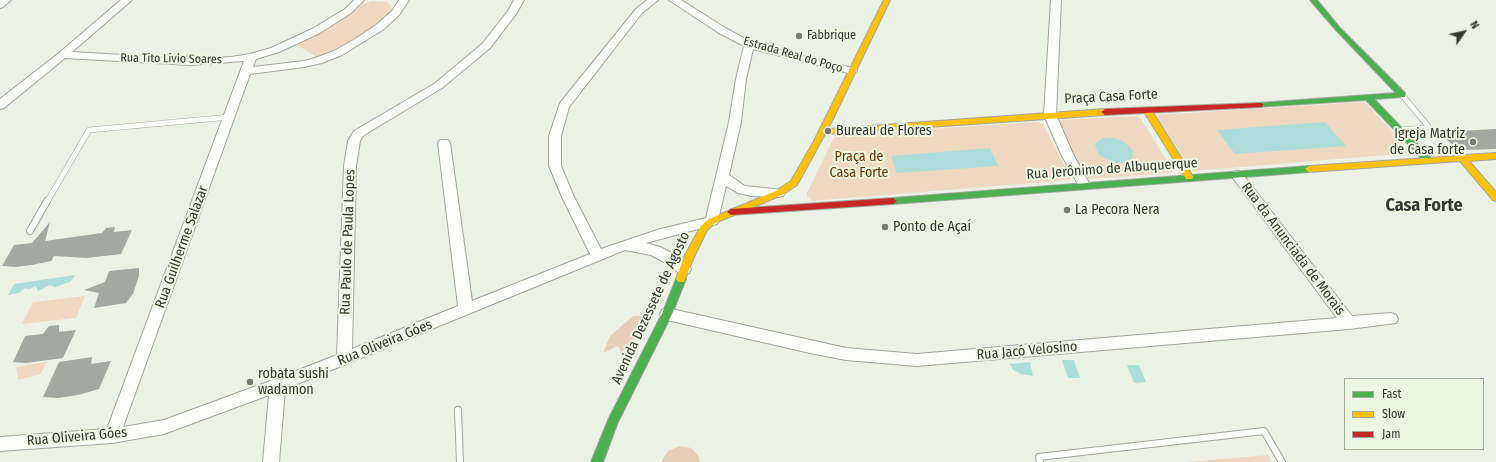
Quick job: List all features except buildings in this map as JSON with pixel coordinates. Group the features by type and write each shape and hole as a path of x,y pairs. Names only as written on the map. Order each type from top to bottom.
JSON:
{"street":[{"path":"0,5 6,0"},
{"path":"0,105 127,0"},
{"name":"Rua Tito Lívio Soares","path":"62,55 190,62 231,60 251,57 288,45 329,24 353,7 359,0"},
{"path":"246,71 304,64 338,53 359,41 396,13 404,0"},
{"name":"Rua Paulo de Paula Lopes","path":"344,359 350,166 354,141 358,134 365,129 438,86 486,46 513,12 519,0"},
{"path":"598,256 568,197 555,166 554,136 564,106 639,11 653,0"},
{"name":"Estrada Real do Poço","path":"674,0 723,32 750,45 852,71"},
{"name":"Avenida Dezessete de Agosto","path":"597,462 613,421 667,314 684,270 704,228 711,221 779,193 794,183 804,169 823,132 887,0"},
{"path":"1056,0 1050,115 1067,153 1084,185"},
{"path":"1313,0 1338,29 1402,95 1390,111"},
{"path":"288,45 288,52 291,56 304,64"},
{"path":"711,221 735,122 741,79 750,45"},
{"name":"Rua Guilherme Salazar","path":"112,436 251,57"},
{"name":"Praça Casa Forte","path":"823,132 1050,115 1402,95"},
{"path":"1367,97 1390,111 1399,130 1428,159"},
{"path":"1147,110 1189,177"},
{"path":"444,143 466,310"},
{"name":"Rua Jerônimo de Albuquerque","path":"731,212 1189,177 1368,166 1428,159 1496,156"},
{"path":"1461,157 1496,198"},
{"name":"Rua da Anunciada de Morais","path":"1237,175 1349,323"},
{"path":"722,176 735,187 742,190 779,193"},
{"name":"Rua Oliveira Góes","path":"0,444 112,436 164,427 344,359 623,246 657,235 711,221"},
{"name":"Rua Oliveira Góes","path":"623,246 641,247 654,251 669,258 684,270"},
{"name":"Rua Jacó Velosino","path":"667,314 846,354 917,360 1391,319"},
{"path":"271,462 278,385"}],"lane":[{"path":"1399,130 1425,128 1428,126 1402,95"},
{"path":"30,231 89,130 230,117"},
{"path":"458,410 460,462"},
{"path":"1040,462 1039,457 1264,431 1282,462"}],"green space":[{"path":"372,1 387,2 391,6 392,10 367,32 335,51 317,57 297,45 298,43 334,24 361,5"},
{"path":"1365,102 1412,153 1193,171 1154,115"},
{"path":"1137,116 1141,119 1173,170 1172,173 1088,179 1056,122 1060,120"},
{"name":"Praça de Casa Forte","path":"1037,122 1043,124 1071,178 1070,180 812,201 807,196 807,193 833,139 837,135"},
{"path":"85,296 76,318 22,324 33,302"},
{"path":"46,362 41,374 18,380 16,367"},
{"path":"1268,455 1272,462 1188,462"}],"shaded area":[{"path":"633,316 653,316 622,354 618,346 603,353 610,336"},
{"path":"680,446 691,448 699,457 700,462 661,462 668,451"}],"water":[{"path":"1325,122 1346,146 1235,154 1217,130"},
{"path":"1103,138 1114,138 1126,143 1133,151 1132,159 1122,163 1116,163 1099,155 1095,147 1096,143"},
{"path":"990,148 998,166 897,173 891,156"},
{"path":"75,275 70,282 55,287 50,285 38,291 36,286 29,289 25,288 19,293 8,295 14,284"},
{"path":"1062,360 1074,360 1080,378 1068,378"},
{"path":"1030,362 1033,376 1021,374 1013,370 1010,364"},
{"path":"1127,365 1139,365 1146,382 1134,383"}],"traffic: fast":[{"path":"1313,0 1338,29 1402,95"},
{"path":"1259,105 1402,95"},
{"path":"1367,97 1427,159"},
{"path":"893,201 1309,169"},
{"path":"597,462 613,421 667,314 681,279"}],"traffic: slow":[{"path":"681,279 689,257 704,228 712,221 779,193 794,183 817,143 887,0"},
{"path":"1147,110 1189,177"},
{"path":"823,132 1105,112"},
{"path":"1309,169 1496,156"},
{"path":"1461,157 1496,198"}],"traffic: jam":[{"path":"1105,112 1259,105"},
{"path":"731,212 893,201"}],"place":[{"name":"Fabbrique","path":"799,36"},
{"name":"Bureau de Flores","path":"828,131"},
{"name":"Igreja Matriz de Casa forte","path":"1473,142"},
{"name":"La Pecora Nera","path":"1067,210"},
{"name":"Ponto de Açaí","path":"885,227"},
{"name":"robata sushi wadamon","path":"250,382"}],"district":[{"name":"Casa Forte","path":"1424,206"}]}
